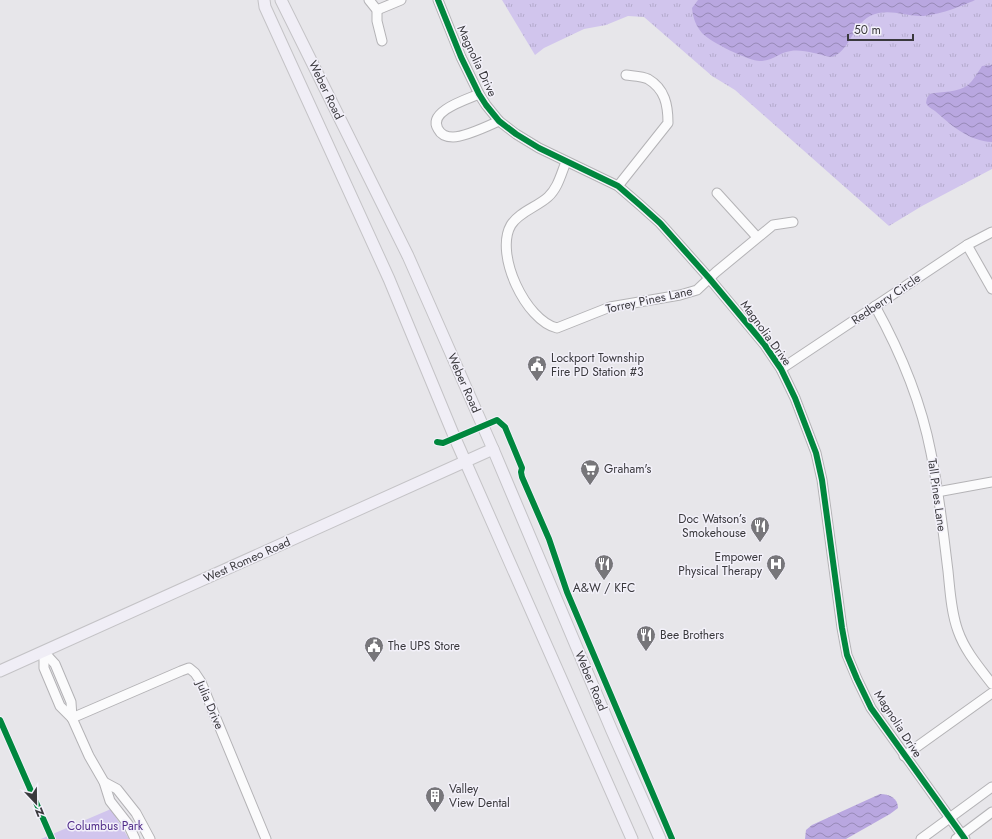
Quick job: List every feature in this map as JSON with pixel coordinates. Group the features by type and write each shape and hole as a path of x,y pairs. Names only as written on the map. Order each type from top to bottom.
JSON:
{"main road":[{"name":"Weber Road","path":"264,0 265,7 390,279 465,461 632,839"},
{"name":"Weber Road","path":"281,0 408,256 493,449 612,731 660,839"},
{"name":"West Romeo Road","path":"0,671 493,449"}],"street":[{"path":"369,0 377,10 382,41"},
{"path":"377,10 400,0"},
{"name":"Magnolia Drive","path":"438,0 461,57 486,105 500,121 516,134 539,148 618,186 660,223 709,278 764,344 781,369 795,398 816,453 822,480 842,628 848,655 857,679 871,708 950,819 961,838"},
{"path":"618,186 668,123 668,111 661,90 647,79 626,75"},
{"path":"480,94 445,109 439,114 436,127 441,134 446,137 455,137 500,121"},
{"name":"Torrey Pines Lane","path":"566,162 556,187 547,197 522,214 511,225 507,236 507,252 515,284 525,301 541,321 549,326 557,328 610,307 680,295 697,290 709,278 773,225 792,222"},
{"path":"717,192 757,237"},
{"name":"Redberry Circle","path":"781,369 967,245 992,232"},
{"path":"967,245 992,289"},
{"name":"Tall Pines Lane","path":"875,306 901,356 924,420 938,492 952,603 958,630 968,652 992,684"},
{"path":"938,492 992,482"},
{"path":"44,652 44,668 60,706 72,718 89,756 104,782 110,801 128,824 135,839"},
{"name":"Julia Drive","path":"72,718 189,668 195,673 201,682 266,839"},
{"path":"904,756 992,693"},
{"path":"104,782 117,789 127,801 136,813 150,839"},
{"path":"921,839 992,787"},
{"path":"961,838 992,812"}],"green space":[{"path":"502,0 992,0 992,169 922,206 889,226 735,90 712,76 644,17 628,16 606,25 584,29 544,48 535,55"},
{"name":"Columbus Park","path":"111,809 129,839 41,839"}],"water":[{"path":"698,0 975,0 948,11 932,15 919,16 882,12 870,16 859,26 843,50 831,57 806,51 796,51 787,52 769,60 760,61 747,58 706,37 698,28 693,15 692,8"},
{"path":"992,65 992,142 976,139 961,132 926,103 930,94 955,91 964,88 972,81 982,66"},
{"path":"880,794 887,795 895,799 898,808 846,839 805,839 806,830 812,825"}],"cycle path":[{"path":"438,0 461,57 479,94 499,121 516,134 539,148 618,186 640,205 660,223 709,278 764,344 781,369 795,398 816,453 822,480 847,655 871,708 965,839"},
{"path":"437,442 443,443 497,420 505,427 522,468 522,477 549,539 567,592 672,839"},
{"path":"0,720 52,839"}],"place":[{"name":"Lockport Township Fire PD Station #3","path":"537,382"},
{"name":"Graham's","path":"590,486"},
{"name":"Doc Watson’s Smokehouse","path":"760,543"},
{"name":"A&W / KFC","path":"604,581"},
{"name":"Empower Physical Therapy","path":"776,581"},
{"name":"Bee Brothers","path":"646,652"},
{"name":"The UPS Store","path":"374,663"},
{"name":"Valley View Dental","path":"435,813"}]}
